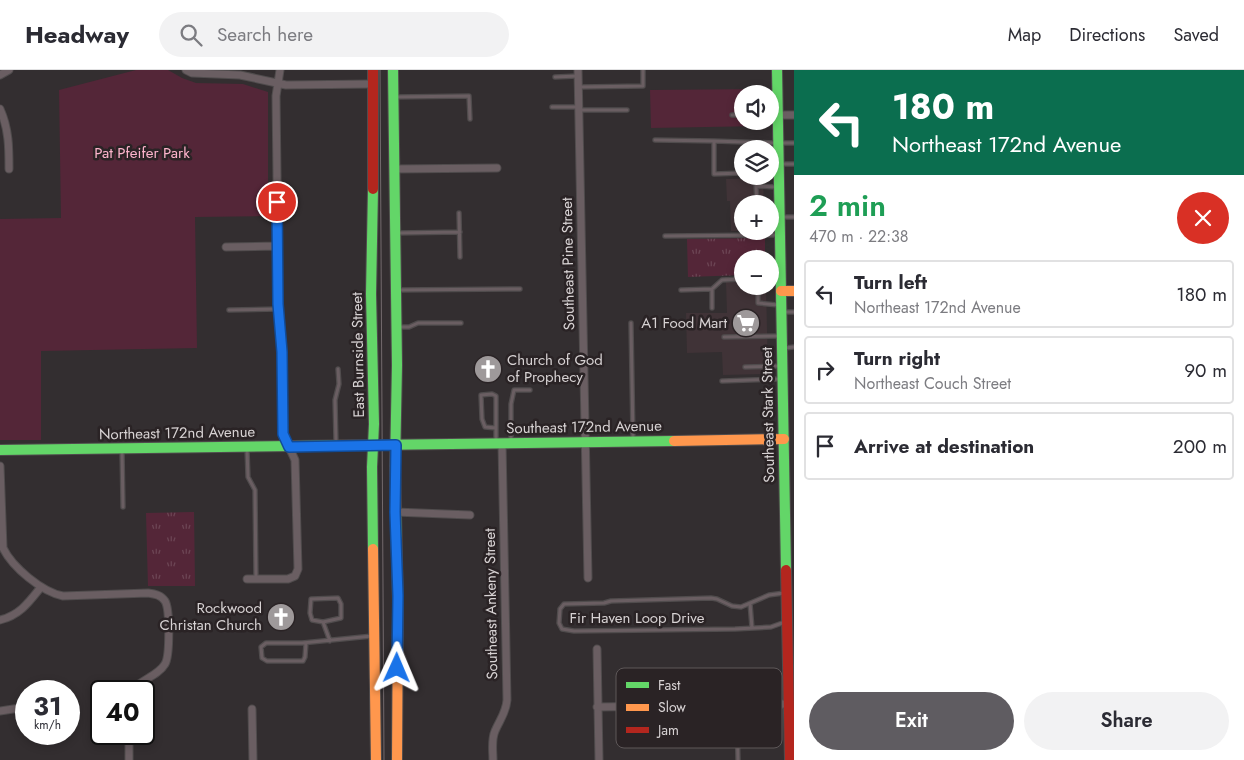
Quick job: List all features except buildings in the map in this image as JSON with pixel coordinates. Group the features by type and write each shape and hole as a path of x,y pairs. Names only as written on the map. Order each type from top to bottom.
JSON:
{"street":[{"path":"0,75 9,70"},
{"path":"186,70 192,73 240,75 286,85 373,84"},
{"path":"247,579 288,579 295,576 298,569 295,460 283,434 282,352 278,308 276,106 280,70"},
{"name":"East Burnside Street","path":"373,70 371,294 374,387 372,556 376,760"},
{"path":"393,70 396,290 395,512 398,596 397,760"},
{"name":"Southeast Stark Street","path":"776,85 777,70"},
{"name":"Southeast Pine Street","path":"578,73 588,578"},
{"path":"0,109 6,124 9,142 9,169"},
{"path":"779,115 794,115"},
{"path":"394,169 497,168"},
{"name":"Southeast Stark Street","path":"779,182 779,195"},
{"name":"Southeast Stark Street","path":"779,231 782,291 784,439 790,556 787,592 791,622 792,749 790,760"},
{"path":"226,247 277,246"},
{"path":"782,291 794,291"},
{"name":"Southeast 172nd Avenue","path":"385,445 784,439"},
{"name":"Southeast Ankeny Street","path":"493,760 495,731 507,709 503,443"},
{"name":"Northeast 172nd Avenue","path":"0,450 385,445"},
{"path":"0,466 3,548 7,558 14,565 41,587 54,594 63,596 148,593 157,594 166,602 168,611 168,656 164,665 143,680"},
{"path":"395,512 470,515"},
{"path":"0,620 14,616 21,611 41,587"},
{"path":"597,649 599,760"},
{"path":"597,707 616,707"},
{"path":"0,711 15,709"},
{"path":"252,709 253,760"},
{"path":"129,745 129,760"}],"lane":[{"path":"579,87 643,86 643,70"},
{"path":"555,77 578,73"},
{"path":"393,97 469,96 470,118"},
{"path":"552,107 627,110"},
{"path":"655,140 734,142"},
{"path":"714,141 714,174 734,173"},
{"path":"779,143 794,143"},
{"path":"779,168 794,164"},
{"path":"756,195 756,186 780,187"},
{"path":"460,213 460,257"},
{"path":"779,217 794,217"},
{"path":"394,234 460,232"},
{"path":"665,236 780,235"},
{"path":"681,290 712,289 722,280 734,279"},
{"path":"396,290 520,289"},
{"path":"712,289 712,308"},
{"path":"758,295 758,303 794,312"},
{"path":"229,310 278,308"},
{"path":"631,322 633,441"},
{"path":"396,327 409,327 418,324 461,323"},
{"path":"724,337 782,336"},
{"path":"782,348 794,348"},
{"path":"745,367 782,366"},
{"path":"336,446 335,400 339,384 338,369"},
{"path":"722,381 783,379"},
{"path":"503,443 514,390 530,390"},
{"path":"496,428 484,427 481,395 492,394 496,396 496,428 503,443"},
{"path":"247,447 248,477 255,490 256,579"},
{"path":"122,449 123,507"},
{"name":"Fir Haven Loop Drive","path":"787,592 769,595 744,606 735,606 711,598 564,604 560,609 560,623 562,629 566,631 752,628 771,627 791,622"},
{"path":"338,598 341,604 341,618 323,622 312,620 310,613 311,599 338,598"},
{"path":"750,603 752,628"},
{"path":"323,622 330,640"},
{"path":"306,643 303,661 267,661 262,658 261,647 266,643 306,643 375,636"}],"shaded area":[{"path":"726,179 734,179 734,185 763,185 764,195 734,195 734,231 731,231 730,201 727,201"},
{"path":"726,282 734,282 734,295 766,295 768,374 723,375 722,352 687,353 686,313 727,313"}],"green space":[{"name":"Pat Pfeifer Park","path":"136,70 168,70 196,83 243,84 268,92 268,216 195,217 197,348 41,351 41,440 0,440 0,219 61,218 59,90"},
{"path":"734,89 734,127 651,128 650,90"},
{"path":"687,239 765,240 765,250 734,250 734,275 688,277"},
{"path":"194,512 195,586 148,586 146,513"}],"tram line":[{"path":"380,70 384,760"}],"traffic: fast":[{"path":"393,70 397,365 395,466 398,605"},
{"path":"777,70 786,570"},
{"path":"373,189 371,294 374,424 372,467 373,549"},
{"path":"0,450 674,441"}],"traffic: slow":[{"path":"781,291 794,291"},
{"path":"674,441 784,439"},
{"path":"373,549 376,760"},
{"path":"397,760 398,605"}],"traffic: jam":[{"path":"373,70 373,189"},
{"path":"786,570 790,760"}],"place":[{"name":"A1 Food Mart","path":"746,323"},
{"name":"Church of God of Prophecy","path":"488,369"},
{"name":"Rockwood Christan Church","path":"281,617"}],"route":[{"path":"277,202 278,304 282,352 283,434 289,447 396,445 397,668"}]}
